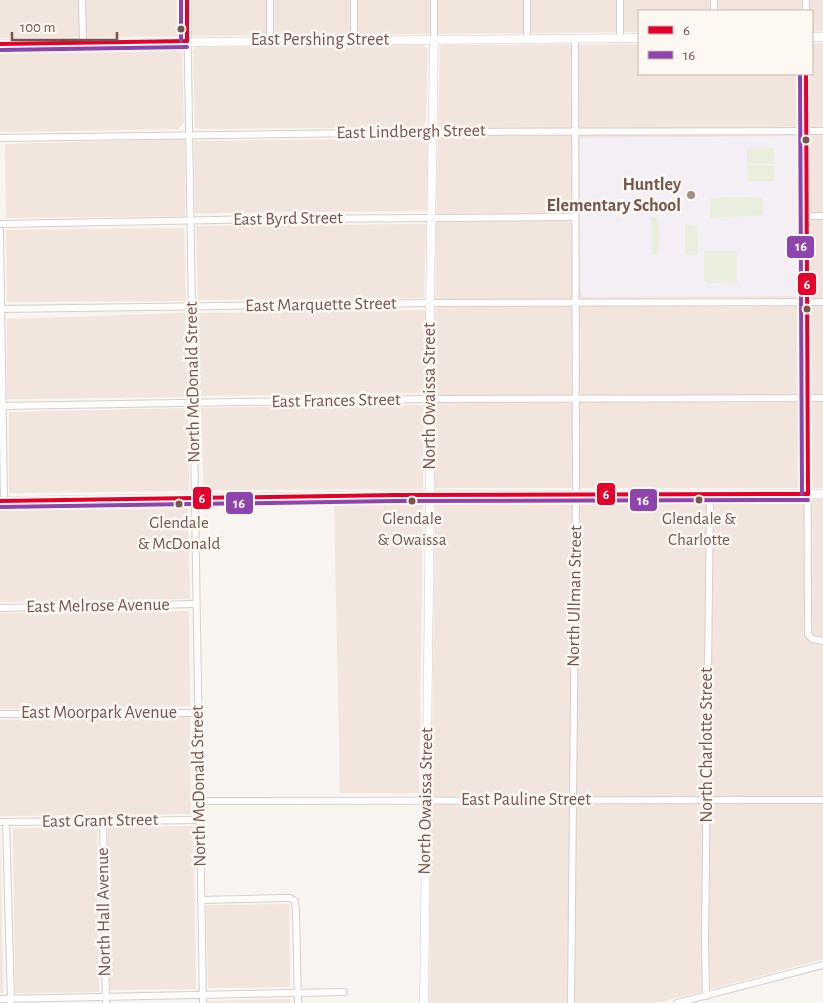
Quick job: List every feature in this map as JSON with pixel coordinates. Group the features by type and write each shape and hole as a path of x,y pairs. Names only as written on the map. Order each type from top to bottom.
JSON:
{"street":[{"path":"82,0 83,42"},
{"name":"North McDonald Street","path":"187,0 203,1003"},
{"path":"270,0 270,40"},
{"path":"354,0 354,40"},
{"name":"North Owaissa Street","path":"424,1003 434,0"},
{"path":"527,0 527,39"},
{"path":"620,0 620,38"},
{"name":"North Ullman Street","path":"571,1003 576,495 575,38"},
{"name":"East Pershing Street","path":"0,44 638,38"},
{"path":"806,75 808,634 812,638 823,641"},
{"name":"East Lindbergh Street","path":"0,138 432,132 823,130"},
{"path":"806,216 823,216"},
{"name":"East Byrd Street","path":"0,224 575,217"},
{"path":"0,231 2,501 823,494"},
{"name":"East Marquette Street","path":"1,309 430,303 823,302"},
{"name":"East Frances Street","path":"1,406 430,399 823,398"},
{"name":"North Charlotte Street","path":"706,996 706,799 710,495"},
{"name":"East Melrose Avenue","path":"0,608 196,604"},
{"name":"East Moorpark Avenue","path":"0,714 198,713"},
{"name":"East Pauline Street","path":"199,801 823,800"},
{"name":"East Grant Street","path":"3,822 200,820"},
{"name":"North Hall Avenue","path":"102,821 106,1000"},
{"path":"3,822 11,1001"},
{"path":"201,900 293,899 296,903 298,1003"},
{"path":"677,1003 823,965"},
{"path":"0,999 11,1001 106,1000 203,994 344,992"}],"shaded area":[{"path":"0,0 823,0 823,31 813,32 813,10 638,10 638,32 0,38"},
{"path":"813,43 823,43 823,488 435,488 436,228 440,46 638,44 638,75 813,75"},
{"path":"423,45 428,49 426,121 423,127 199,129 195,127 193,50 196,47"},
{"path":"177,46 182,50 184,123 178,129 0,132 0,49"},
{"name":"Huntley Elementary School","path":"799,137 801,141 802,292 800,296 583,297 581,291 580,246 581,138"},
{"path":"428,138 427,211 195,213 194,141"},
{"path":"185,139 185,216 6,218 5,144"},
{"path":"426,224 424,298 198,300 196,226"},
{"path":"184,228 186,301 7,302 6,230"},
{"path":"426,310 425,393 199,396 197,313"},
{"path":"185,313 188,397 7,399 7,319"},
{"path":"424,405 423,489 204,490 201,408"},
{"path":"188,408 189,491 9,493 9,412"},
{"path":"823,499 823,959 655,1003 429,1003 436,501"},
{"path":"419,500 423,503 419,793 340,793 334,501"},
{"path":"188,505 190,599 0,602 0,507"},
{"path":"189,611 190,706 0,709 0,613"},
{"path":"190,717 191,814 0,816 0,720"},
{"path":"193,826 196,989 110,990 107,827"},
{"path":"97,827 99,992 15,993 13,828"},
{"path":"0,828 3,993 0,993"},
{"path":"289,904 290,987 208,988 206,905"},
{"path":"290,999 290,1003 207,1003 207,1001"}],"green space":[{"path":"747,148 774,148 774,164 747,164"},
{"path":"747,165 774,165 774,181 748,181"},
{"path":"711,198 762,198 763,215 710,218"},
{"path":"651,217 657,217 660,235 657,255 652,255"},
{"path":"685,224 697,226 697,255 685,255"},
{"path":"704,251 737,251 737,284 708,283 704,280"}],"transit line":[{"name":"16","path":"181,0 181,41"},
{"name":"6","path":"187,0 187,41"},
{"name":"6","path":"0,44 187,41"},
{"name":"16","path":"0,50 187,47"},
{"name":"16","path":"800,75 802,494"},
{"name":"6","path":"806,75 808,494"},
{"name":"6","path":"0,501 395,495 808,494"},
{"name":"16","path":"0,507 395,501 808,500"}],"place":[{"name":"Huntley Elementary School","path":"691,195"},
{"name":"Glendale & Charlotte","path":"699,500"},
{"name":"Glendale & Owaissa","path":"412,501"},
{"name":"Glendale & McDonald","path":"179,504"}]}
